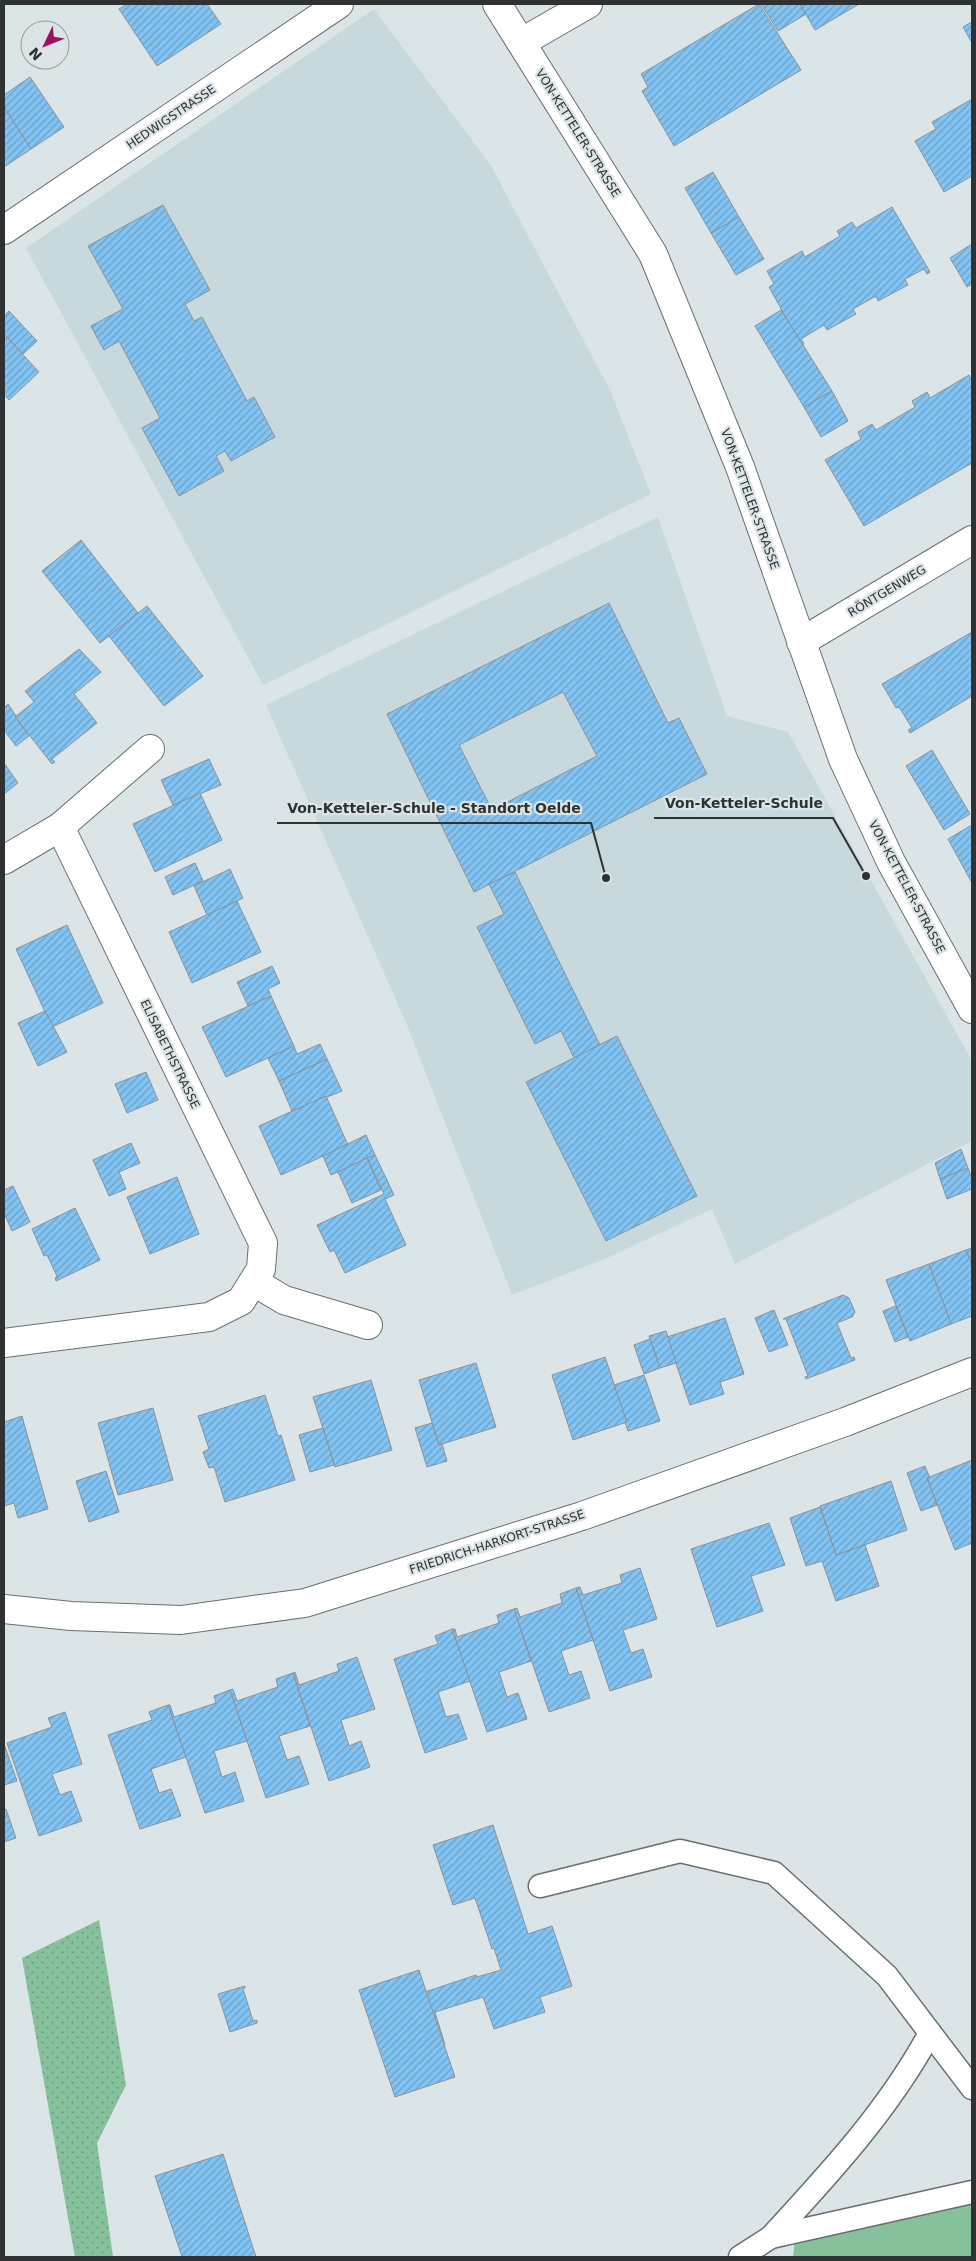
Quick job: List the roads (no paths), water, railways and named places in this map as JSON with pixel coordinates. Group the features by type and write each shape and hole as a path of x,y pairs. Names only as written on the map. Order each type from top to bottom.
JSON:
{"street":[{"name":"HEDWIGSTRASSE","path":"4,230 339,4"},
{"name":"VON-KETTELER-STRASSE","path":"497,4 653,254 740,467 843,760 887,853 972,1009"},
{"path":"522,42 588,4"},
{"name":"RÖNTGENWEG","path":"801,642 972,540"},
{"path":"4,860 60,828 150,749"},
{"name":"ELISABETHSTRASSE","path":"4,1344 209,1317 241,1301 261,1269 263,1243 60,828"},
{"path":"254,1282 284,1300 368,1325"},
{"name":"FRIEDRICH-HARKORT-STRASSE","path":"4,1609 71,1616 180,1620 305,1603 582,1516 845,1422 972,1372"}],"lane":[{"path":"540,1886 680,1851 774,1873 887,1976 972,2088"},
{"path":"740,2257 771,2237 841,2161 912,2066 930,2033"},
{"path":"771,2237 972,2192"}],"place":[{"name":"Von-Ketteler-Schule","path":"866,876"},
{"name":"Von-Ketteler-Schule - Standort Oelde","path":"606,878"}]}
